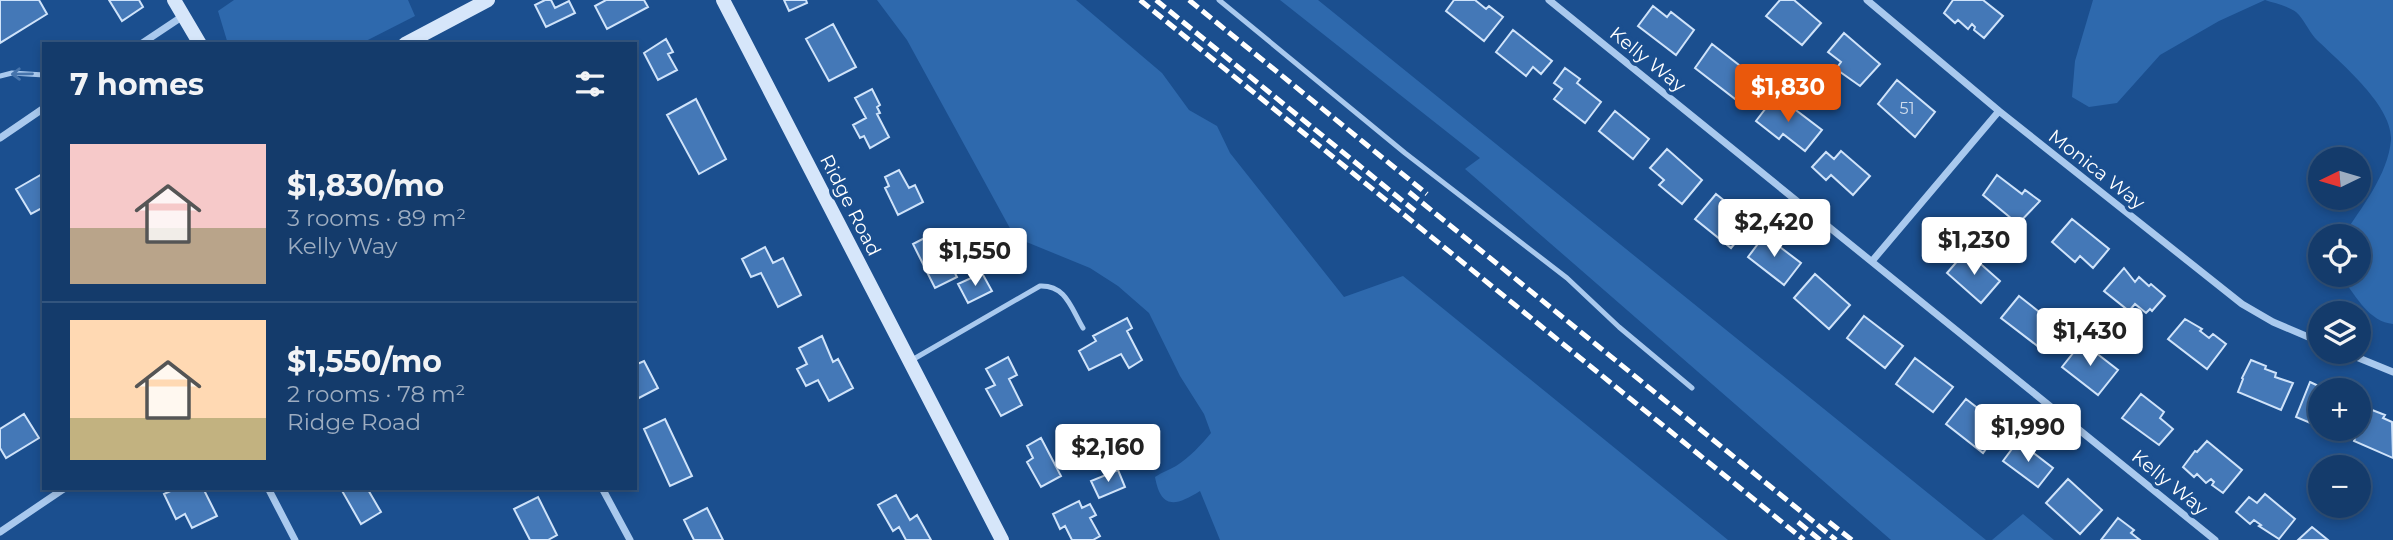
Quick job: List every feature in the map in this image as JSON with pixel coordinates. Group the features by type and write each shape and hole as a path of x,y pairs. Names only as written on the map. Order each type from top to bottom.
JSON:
{"street":[{"path":"174,0 199,42"},
{"path":"409,42 488,0"},
{"name":"Ridge Road","path":"723,0 1002,540"},
{"name":"Kelly Way","path":"1549,0 2215,540"},
{"name":"Monica Way","path":"1867,0 1999,111 2242,304 2273,322 2308,337"},
{"path":"144,42 183,16"},
{"path":"0,138 42,109"},
{"path":"1873,260 1999,111"},
{"path":"2371,363 2393,372"},
{"path":"0,532 62,490"},
{"path":"269,490 295,540"},
{"path":"603,490 630,540"}],"lane":[{"path":"1219,0 1405,153 1567,278 1619,327 1692,388"},
{"path":"0,76 12,73 42,75"},
{"path":"909,362 1040,286 1051,286 1061,291 1083,328"}],"shaded area":[{"path":"234,0 408,0 415,16 364,42 227,42 218,11"},
{"path":"877,0 1076,0 1162,73 1189,110 1217,126 1230,153 1344,297 1403,276 1728,540 1220,540 1200,491 1184,500 1171,502 1161,495 1158,488 1155,477 1186,459 1211,433 1204,414 1180,376 1149,313 1118,286 1090,268 1024,241 1012,232 907,40"},
{"path":"1280,0 1318,0 1986,540 1891,540 1465,169 1480,158"},
{"path":"2093,0 2265,0 2219,21 2160,55 2117,103 2089,107 2072,97 2075,61"},
{"path":"2265,0 2393,0 2393,324 2371,315 2371,301 2358,301 2348,287 2371,287 2371,224 2351,224 2360,210 2371,210 2371,194 2389,153 2389,127 2374,98 2315,38 2299,15 2289,8"},
{"path":"2023,514 2054,540 1992,540"}],"building":[{"path":"0,0 39,0 47,14 0,43"},
{"path":"109,0 139,0 143,7 122,21"},
{"path":"551,0 555,8 569,1 575,13 546,27 535,5"},
{"path":"606,0 644,0 648,7 607,29 595,6"},
{"path":"784,0 806,0 807,3 789,11"},
{"path":"1454,0 1475,0 1486,9 1489,6 1503,17 1484,41 1446,11"},
{"path":"1780,0 1794,0 1821,23 1802,45 1766,16"},
{"path":"1953,0 1983,0 2003,16 1984,38 1974,30 1972,24 1968,29 1958,20 1955,23 1944,13"},
{"path":"1653,6 1667,17 1671,12 1694,30 1676,55 1638,26"},
{"path":"833,24 856,67 829,81 806,39"},
{"path":"1513,30 1552,61 1541,74 1533,67 1526,76 1496,52"},
{"path":"1844,33 1880,64 1860,86 1836,69 1841,62 1828,52"},
{"path":"666,39 673,52 668,54 677,70 658,80 644,53"},
{"path":"1712,44 1757,79 1739,102 1695,68"},
{"path":"1565,68 1580,79 1577,83 1601,102 1585,123 1554,99 1562,89 1554,83"},
{"path":"1897,80 1935,112 1915,137 1878,104"},
{"path":"872,89 880,105 877,107 880,113 877,114 889,137 870,148 864,136 860,138 853,125 866,118 855,98"},
{"path":"1776,95 1822,130 1805,151 1783,134 1779,139 1756,121"},
{"path":"696,99 726,159 699,174 667,115"},
{"path":"1615,111 1649,139 1633,159 1599,131"},
{"path":"1667,149 1702,180 1682,204 1659,185 1664,180 1650,168"},
{"path":"1841,151 1870,176 1853,195 1831,175 1826,180 1812,167 1826,152 1834,159"},
{"path":"899,170 909,188 915,185 923,202 898,215 885,188 889,186 885,177"},
{"path":"42,174 42,208 31,214 16,189"},
{"path":"1997,175 2022,194 2025,190 2040,201 2018,224 1983,195"},
{"path":"1716,194 1752,223 1731,248 1695,219"},
{"path":"2072,219 2109,249 2093,268 2080,256 2075,262 2052,242"},
{"path":"1767,232 1782,244 1780,247 1801,263 1784,285 1748,257"},
{"path":"934,233 944,253 953,249 959,261 951,266 957,277 935,288 913,244"},
{"path":"765,247 773,263 783,258 801,295 778,307 761,273 751,277 742,259"},
{"path":"1966,251 2000,281 1981,303 1947,273"},
{"path":"2124,268 2135,282 2139,277 2165,296 2152,311 2150,309 2146,313 2135,304 2129,311 2104,291"},
{"path":"982,273 992,291 968,303 958,284"},
{"path":"1815,274 1850,305 1829,329 1794,298"},
{"path":"2019,296 2057,326 2040,348 2001,318"},
{"path":"1864,316 1903,346 1885,368 1847,338"},
{"path":"1127,318 1132,328 1127,331 1142,360 1129,368 1121,354 1089,370 1079,351 1096,341 1093,336"},
{"path":"2185,319 2202,329 2200,331 2209,338 2213,334 2226,344 2207,369 2168,339"},
{"path":"822,336 833,362 838,359 853,388 829,401 818,380 806,386 797,369 807,364 799,348"},
{"path":"2082,342 2118,370 2098,395 2062,367"},
{"path":"1008,357 1017,375 1009,379 1022,405 1001,416 986,389 995,385 986,369"},
{"path":"1915,358 1953,387 1933,412 1896,384"},
{"path":"2251,360 2276,373 2275,377 2293,383 2281,410 2238,392"},
{"path":"644,361 658,388 637,399 637,364"},
{"path":"2308,387 2308,422 2296,417"},
{"path":"2141,394 2164,412 2160,418 2173,429 2159,445 2122,418"},
{"path":"1966,399 2002,427 1983,453 1946,424"},
{"path":"2371,410 2385,415 2383,418 2392,422 2393,458 2354,441 2371,441"},
{"path":"24,414 39,438 6,458 0,448 0,429"},
{"path":"665,419 692,476 670,486 644,429"},
{"path":"1041,438 1061,476 1041,487 1027,462 1033,458 1027,446"},
{"path":"2018,441 2053,468 2038,487 2003,461"},
{"path":"2207,441 2242,470 2223,493 2212,485 2214,482 2211,479 2206,483 2197,474 2194,477 2183,467"},
{"path":"1118,470 1125,487 1099,498 1091,481"},
{"path":"2068,479 2102,510 2080,534 2046,503"},
{"path":"173,490 204,490 217,516 192,528 185,514 176,519 164,494"},
{"path":"342,490 368,490 381,512 361,524"},
{"path":"2265,494 2295,519 2279,539 2254,520 2250,524 2236,512 2249,497 2257,503"},
{"path":"896,495 910,520 917,515 931,540 906,540 899,527 893,531 878,505"},
{"path":"538,497 557,535 548,540 530,540 514,509"},
{"path":"1079,501 1082,508 1090,504 1096,515 1090,518 1100,536 1093,540 1072,540 1065,526 1060,529 1053,514"},
{"path":"707,508 723,540 694,540 684,520"},
{"path":"2118,518 2134,530 2131,533 2140,540 2101,540"},
{"path":"2312,527 2328,540 2298,540"}],"railway":[{"path":"1140,0 1804,540"},
{"path":"1156,0 1415,211"},
{"path":"1189,0 1427,194"},
{"path":"1409,192 1836,540"},
{"path":"1798,522 1820,540"},
{"path":"1829,522 1852,540"}]}
